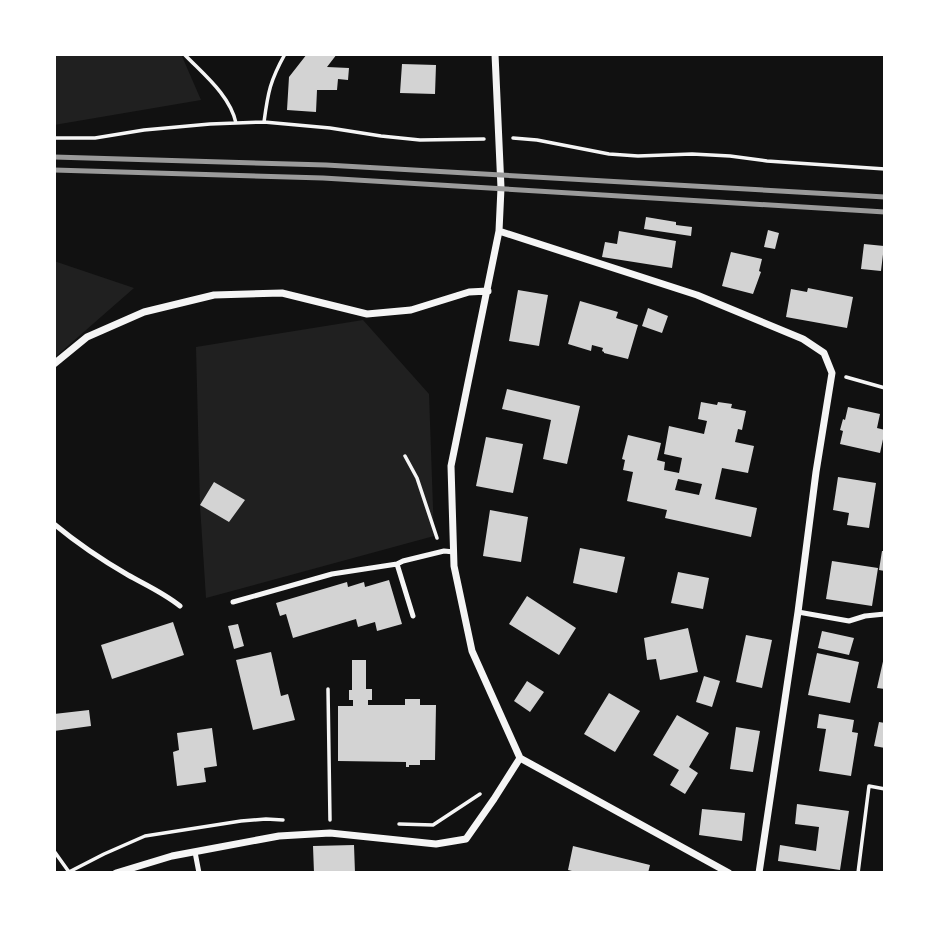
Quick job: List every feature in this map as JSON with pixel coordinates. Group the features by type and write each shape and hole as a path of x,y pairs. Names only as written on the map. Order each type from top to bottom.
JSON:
{"street":[{"path":"495,54 501,201 499,232 451,466 454,566 472,651 520,758 729,873"},
{"path":"499,232 697,295 803,339 824,353 832,373 759,873"},
{"path":"54,363 87,337 144,312 214,295 282,293 367,314 411,310 469,292 488,291"},
{"path":"116,873 173,856 279,836 330,833 436,844 466,839 520,758"}],"lane":[{"path":"54,524 125,574 167,595 180,606"},
{"path":"233,602 332,574 397,564 444,551 454,552"},
{"path":"397,564 413,616"},
{"path":"798,612 849,621 885,614"},
{"path":"195,852 199,873"}],"path":[{"path":"184,54 219,90 230,107 236,124"},
{"path":"264,122 268,92 285,54"},
{"path":"54,138 96,138 144,130 264,122 421,140 537,140 609,155 692,154 885,169"},
{"path":"832,373 885,388"},
{"path":"405,456 417,478 444,551"},
{"path":"328,689 330,833"},
{"path":"858,873 869,786 885,789"},
{"path":"54,851 69,872"}],"shaded area":[{"path":"54,54 181,54 201,100 54,125"},
{"path":"54,261 134,288 54,358"},
{"path":"363,320 429,394 434,536 206,598 200,505 196,347"}],"building":[{"path":"307,54 337,54 327,67 349,68 348,80 338,79 337,90 317,90 316,112 287,110 289,77"},
{"path":"402,64 436,65 435,94 400,93"},
{"path":"646,217 692,227 691,236 644,229"},
{"path":"768,230 779,233 775,249 764,247"},
{"path":"619,231 676,241 672,268 602,257 605,242 617,244"},
{"path":"864,244 884,246 881,271 861,269"},
{"path":"731,252 762,259 761,272 753,294 722,286"},
{"path":"808,288 853,297 847,328 786,317 791,289 807,292"},
{"path":"518,290 548,295 539,346 509,341"},
{"path":"580,301 618,312 616,318 638,325 628,359 604,353 603,348 592,345 591,351 568,344"},
{"path":"648,308 668,316 662,333 642,326"},
{"path":"507,389 580,406 567,464 543,459 551,420 502,409"},
{"path":"701,402 732,404 731,408 746,411 742,430 738,429 735,442 754,446 748,473 722,468 715,499 757,508 751,537 665,518 667,510 627,501 633,472 623,470 625,460 622,459 628,435 661,443 657,460 665,462 664,470 679,473 682,458 664,454 669,426 704,434 707,421 698,419","holes":["678,479 702,484 699,495 675,490"]},
{"path":"848,407 880,414 877,428 885,430 880,453 840,444 843,431 840,430"},
{"path":"486,437 523,444 513,493 476,486"},
{"path":"838,477 876,483 869,528 847,525 849,513 833,510"},
{"path":"214,482 245,500 229,522 200,505"},
{"path":"490,510 528,517 521,562 483,556"},
{"path":"580,548 625,557 617,593 573,583"},
{"path":"882,551 885,551 885,571 879,570"},
{"path":"832,561 878,568 872,606 826,599"},
{"path":"678,572 709,578 703,609 671,603"},
{"path":"389,580 402,624 377,631 375,622 358,627 356,619 293,638 286,614 280,616 276,603 347,582 348,587 364,582 365,587"},
{"path":"527,596 576,628 559,655 509,624"},
{"path":"173,622 184,655 112,679 101,645"},
{"path":"238,624 244,646 234,649 228,626"},
{"path":"688,628 698,672 660,680 656,659 647,660 644,638"},
{"path":"822,631 854,638 849,655 818,648"},
{"path":"746,635 772,640 762,688 736,682"},
{"path":"271,652 281,696 288,694 295,720 253,730 236,660"},
{"path":"817,653 859,662 850,703 808,695"},
{"path":"885,657 885,689 877,688"},
{"path":"352,660 366,660 366,689 372,689 372,700 368,700 368,705 405,705 405,699 420,699 420,705 436,705 435,760 420,760 420,765 409,767 406,767 406,762 338,761 338,706 353,706 353,700 349,700 349,690 352,690"},
{"path":"704,676 720,681 712,707 696,702"},
{"path":"527,681 544,692 530,712 514,701"},
{"path":"609,693 640,711 615,752 584,734"},
{"path":"89,710 91,726 54,731 54,714"},
{"path":"819,714 854,720 852,732 858,733 851,776 819,771 826,729 817,728"},
{"path":"677,715 709,733 689,767 698,773 685,794 670,785 679,770 653,755"},
{"path":"879,722 885,723 885,748 874,746"},
{"path":"736,727 760,731 753,772 730,769"},
{"path":"212,728 217,766 204,768 206,782 177,786 173,752 179,750 177,733"},
{"path":"797,804 849,811 840,870 778,861 780,845 816,851 819,827 795,824"},
{"path":"702,809 745,813 742,841 699,835"},
{"path":"354,845 355,873 314,873 313,846"},
{"path":"573,846 650,865 648,873 580,873 568,870"}],"railway":[{"path":"54,157 326,165 885,197"},
{"path":"54,170 323,178 885,212"}]}
